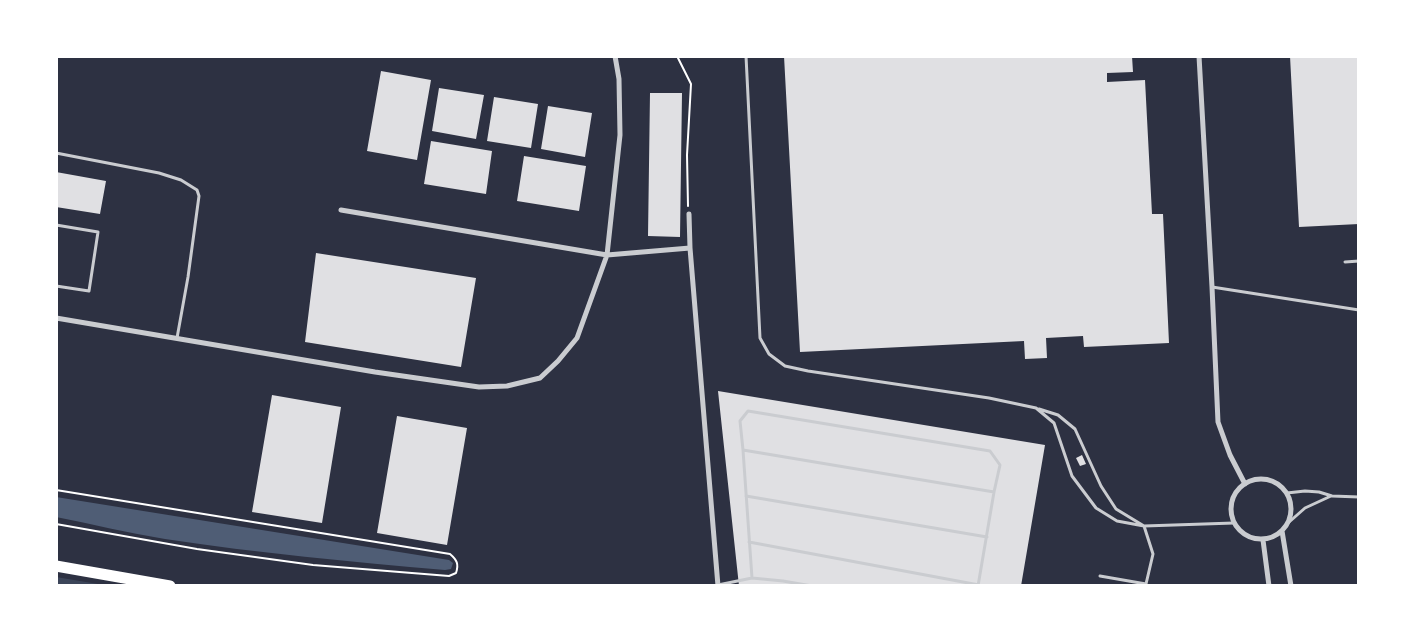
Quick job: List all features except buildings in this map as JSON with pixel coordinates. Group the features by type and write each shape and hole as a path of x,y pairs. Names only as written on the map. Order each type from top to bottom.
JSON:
{"highway":[{"path":"56,566 170,586"}],"street":[{"path":"56,318 365,370 479,387 507,386 540,378 558,361 577,338 607,255 620,135 619,79 615,56"},
{"path":"1199,56 1218,422 1230,455 1245,484"},
{"path":"341,210 607,255 690,248"},
{"path":"688,214 718,585"},
{"path":"1263,479 1272,481 1287,493 1291,502 1291,513 1288,523 1274,537 1263,540 1246,536 1234,523 1231,515 1233,497 1245,484 1253,480 1263,479"},
{"path":"1282,531 1291,586"},
{"path":"1263,540 1270,586"}],"lane":[{"path":"746,56 760,338 768,354 785,366 808,371 989,398 1036,408 1058,415 1075,429 1101,486 1116,509 1144,526 1153,554 1146,584 1100,576"},
{"path":"56,153 159,173 181,180 197,190 199,196 188,277 177,338"},
{"path":"56,225 98,232 89,291 56,286"},
{"path":"1345,262 1359,261"},
{"path":"1212,287 1359,310"},
{"path":"1036,408 1054,423 1072,476 1096,508 1118,521 1144,526 1234,523"},
{"path":"749,542 978,585 1000,465 990,451 748,411 740,420 742,450 746,496 749,542 752,578"},
{"path":"742,450 994,492"},
{"path":"1287,493 1305,491 1319,492 1332,496 1359,497"},
{"path":"746,496 987,538"},
{"path":"1288,523 1305,508 1332,496"},
{"path":"718,585 752,578 812,586"}],"path":[{"path":"677,56 691,84 687,155 688,214"},
{"path":"56,490 450,554 456,559 458,566 456,573 449,576 313,565 197,549 56,524"}],"shaded area":[{"path":"56,497 449,560 453,563 451,569 445,570 305,557 165,539 56,517"},
{"path":"56,577 110,586 56,586"}]}
